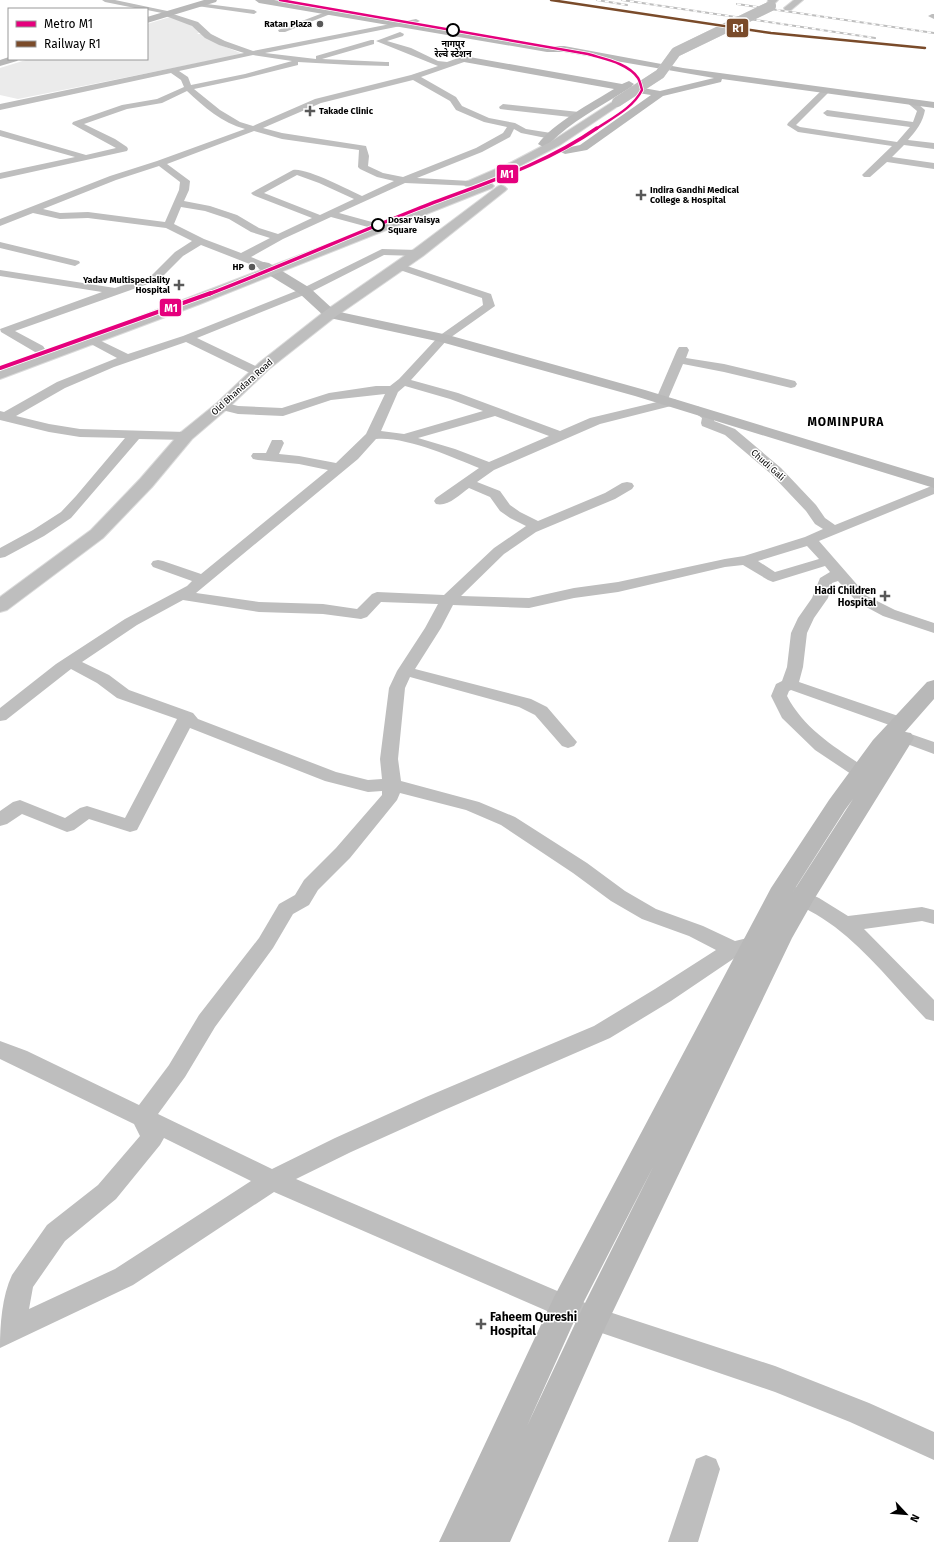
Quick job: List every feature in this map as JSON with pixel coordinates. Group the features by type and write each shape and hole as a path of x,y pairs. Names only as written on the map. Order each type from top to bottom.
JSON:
{"main road":[{"path":"148,20 213,0"},
{"path":"259,0 548,49 564,49 656,67 934,105"},
{"path":"290,0 555,45 564,49"},
{"path":"0,361 80,336 494,187 558,145 617,102 660,74 666,69 670,56 676,52 772,3 784,7 799,0"},
{"path":"464,59 520,39"},
{"path":"464,59 660,94 709,83 727,77"},
{"path":"0,63 10,60"},
{"path":"0,375 93,341 267,269 368,224 470,184 558,145 634,104 679,72 686,63"},
{"path":"558,145 579,116 656,67"},
{"path":"558,145 583,148 660,94"},
{"path":"470,184 494,187"},
{"name":"Old Bhandara Road","path":"0,606 97,534 146,482 186,436 222,406 258,372 330,314 418,253 494,187"},
{"path":"267,269 305,291 330,314 443,338 697,410 934,483"},
{"path":"457,1542 579,1313 756,943 934,686"},
{"path":"792,893 837,805 860,772 881,745 903,730 934,702"},
{"path":"492,1542 579,1313"}],"street":[{"path":"105,0 140,8"},
{"path":"199,5 254,12"},
{"path":"148,10 167,14 195,24 208,36 222,43 253,53 280,59 311,62 386,64"},
{"path":"282,30 331,12"},
{"path":"0,107 253,53 416,21"},
{"path":"311,62 361,44 380,41 403,33 406,30 400,25"},
{"path":"380,41 408,50 436,63 449,65"},
{"path":"2,220 251,129 318,101 414,78 464,59"},
{"path":"2,175 124,149 112,141 76,124 125,107 159,101 188,88 288,66 301,61"},
{"path":"172,70 185,79 188,88 217,112 237,124 251,129 282,136 363,148 363,167 380,175 404,180 470,184"},
{"path":"414,78 440,91 453,100 459,108 487,120 512,125 558,145"},
{"path":"827,90 791,125 798,129 934,146"},
{"path":"867,175 901,143 921,116 921,110 909,102"},
{"path":"503,107 579,116"},
{"path":"827,113 915,125"},
{"path":"242,257 279,236 404,180 479,150 507,135 512,125"},
{"path":"0,133 104,163"},
{"path":"884,159 934,166"},
{"path":"160,163 185,181 184,190 168,225"},
{"path":"117,168 130,173"},
{"path":"320,218 256,193 296,172 322,181 361,199"},
{"path":"178,203 207,208 227,214 255,230 279,236"},
{"path":"31,210 60,216 88,215 168,225 200,241 242,257 267,269"},
{"path":"330,214 368,224"},
{"path":"2,330 155,278 179,254 200,241"},
{"path":"0,245 75,263"},
{"path":"3,416 61,385 127,358 187,338 305,291 382,252 418,253"},
{"path":"0,716 62,668 72,663 131,622 192,589 353,456 372,436 398,386 443,338 489,306 487,296 398,266"},
{"path":"0,273 117,292"},
{"path":"2,330 39,349"},
{"path":"187,338 258,372"},
{"path":"93,341 127,358"},
{"path":"441,501 469,483 489,467 595,421 666,401 681,355 724,368 791,384"},
{"path":"222,406 238,410 283,412 329,397 398,386 454,396 560,436"},
{"name":"Chudi Gali","path":"697,410 708,417 707,423 730,432 776,471 811,508 820,521 835,531"},
{"path":"404,438 497,411"},
{"path":"3,416 49,428 80,433 186,436"},
{"path":"4,549 57,521 73,508 117,453 135,435"},
{"path":"372,436 381,435 404,438 450,452 489,467"},
{"path":"278,443 264,457 299,460 338,468"},
{"path":"469,483 495,494 506,508 515,515 538,526"},
{"path":"143,1117 177,1071 207,1021 266,942 286,909 302,900 311,885 343,853 390,796 392,785 389,759 397,688 405,671 433,628 448,600 499,551 538,526 610,496 627,486"},
{"path":"180,596 259,607 323,609 361,614 377,597 529,603 574,593 618,587 725,562 746,560 835,531 934,489"},
{"path":"810,540 827,561 862,598 890,613 934,628"},
{"path":"746,560 773,577 827,561"},
{"path":"158,564 203,580"},
{"path":"839,574 825,581 820,598 799,633 795,667 790,684 782,688 779,696 788,714 821,746 860,772"},
{"path":"72,663 103,679 123,694 187,717 192,723 331,777 368,786 392,785 472,806 508,821 580,868 618,896 649,914 696,931 756,943"},
{"path":"405,671 525,703 541,711 568,742"},
{"path":"790,684 903,730 934,748"},
{"path":"0,820 20,806 67,826 87,812 130,826 187,717"},
{"path":"792,893 845,924 885,962 908,988 934,1013"},
{"path":"845,924 922,914 934,917"},
{"path":"7,1333 124,1277 272,1180 343,1145 434,1104 602,1032 663,995 756,943"},
{"path":"0,1050 19,1057 272,1180 579,1313 775,1379 859,1412 934,1446"},
{"path":"7,1333 21,1283 56,1233 107,1192 152,1138 143,1117"},
{"path":"682,1542 706,1469"}],"shaded area":[{"path":"170,17 189,24 200,32 197,34 201,34 218,44 243,54 18,99 0,95 0,68 26,60 148,60 148,24"}],"railway":[{"path":"551,0 771,33 925,48"},
{"path":"597,0 627,5"},
{"path":"622,0 875,38"},
{"path":"737,4 934,33"}],"metro line":[{"name":"M1","path":"0,368 190,301 288,263 377,225 557,153 579,141 629,106 638,98 642,90 639,79 632,72 614,62 588,54 280,0"}],"rail line":[{"name":"R1","path":"551,0 771,33 925,48"}],"place":[{"name":"Ratan Plaza","path":"320,24"},
{"name":"नागपुर रेल्वे स्टेशन","path":"453,30"},
{"name":"Takade Clinic","path":"310,111"},
{"name":"Indira Gandhi Medical College & Hospital","path":"641,195"},
{"name":"Dosar Vaisya Square","path":"378,225"},
{"name":"HP","path":"252,267"},
{"name":"Yadav Multispeciality Hospital","path":"179,285"},
{"name":"Hadi Children Hospital","path":"885,596"},
{"name":"Faheem Qureshi Hospital","path":"481,1324"}],"district":[{"name":"MOMINPURA","path":"846,422"}]}
